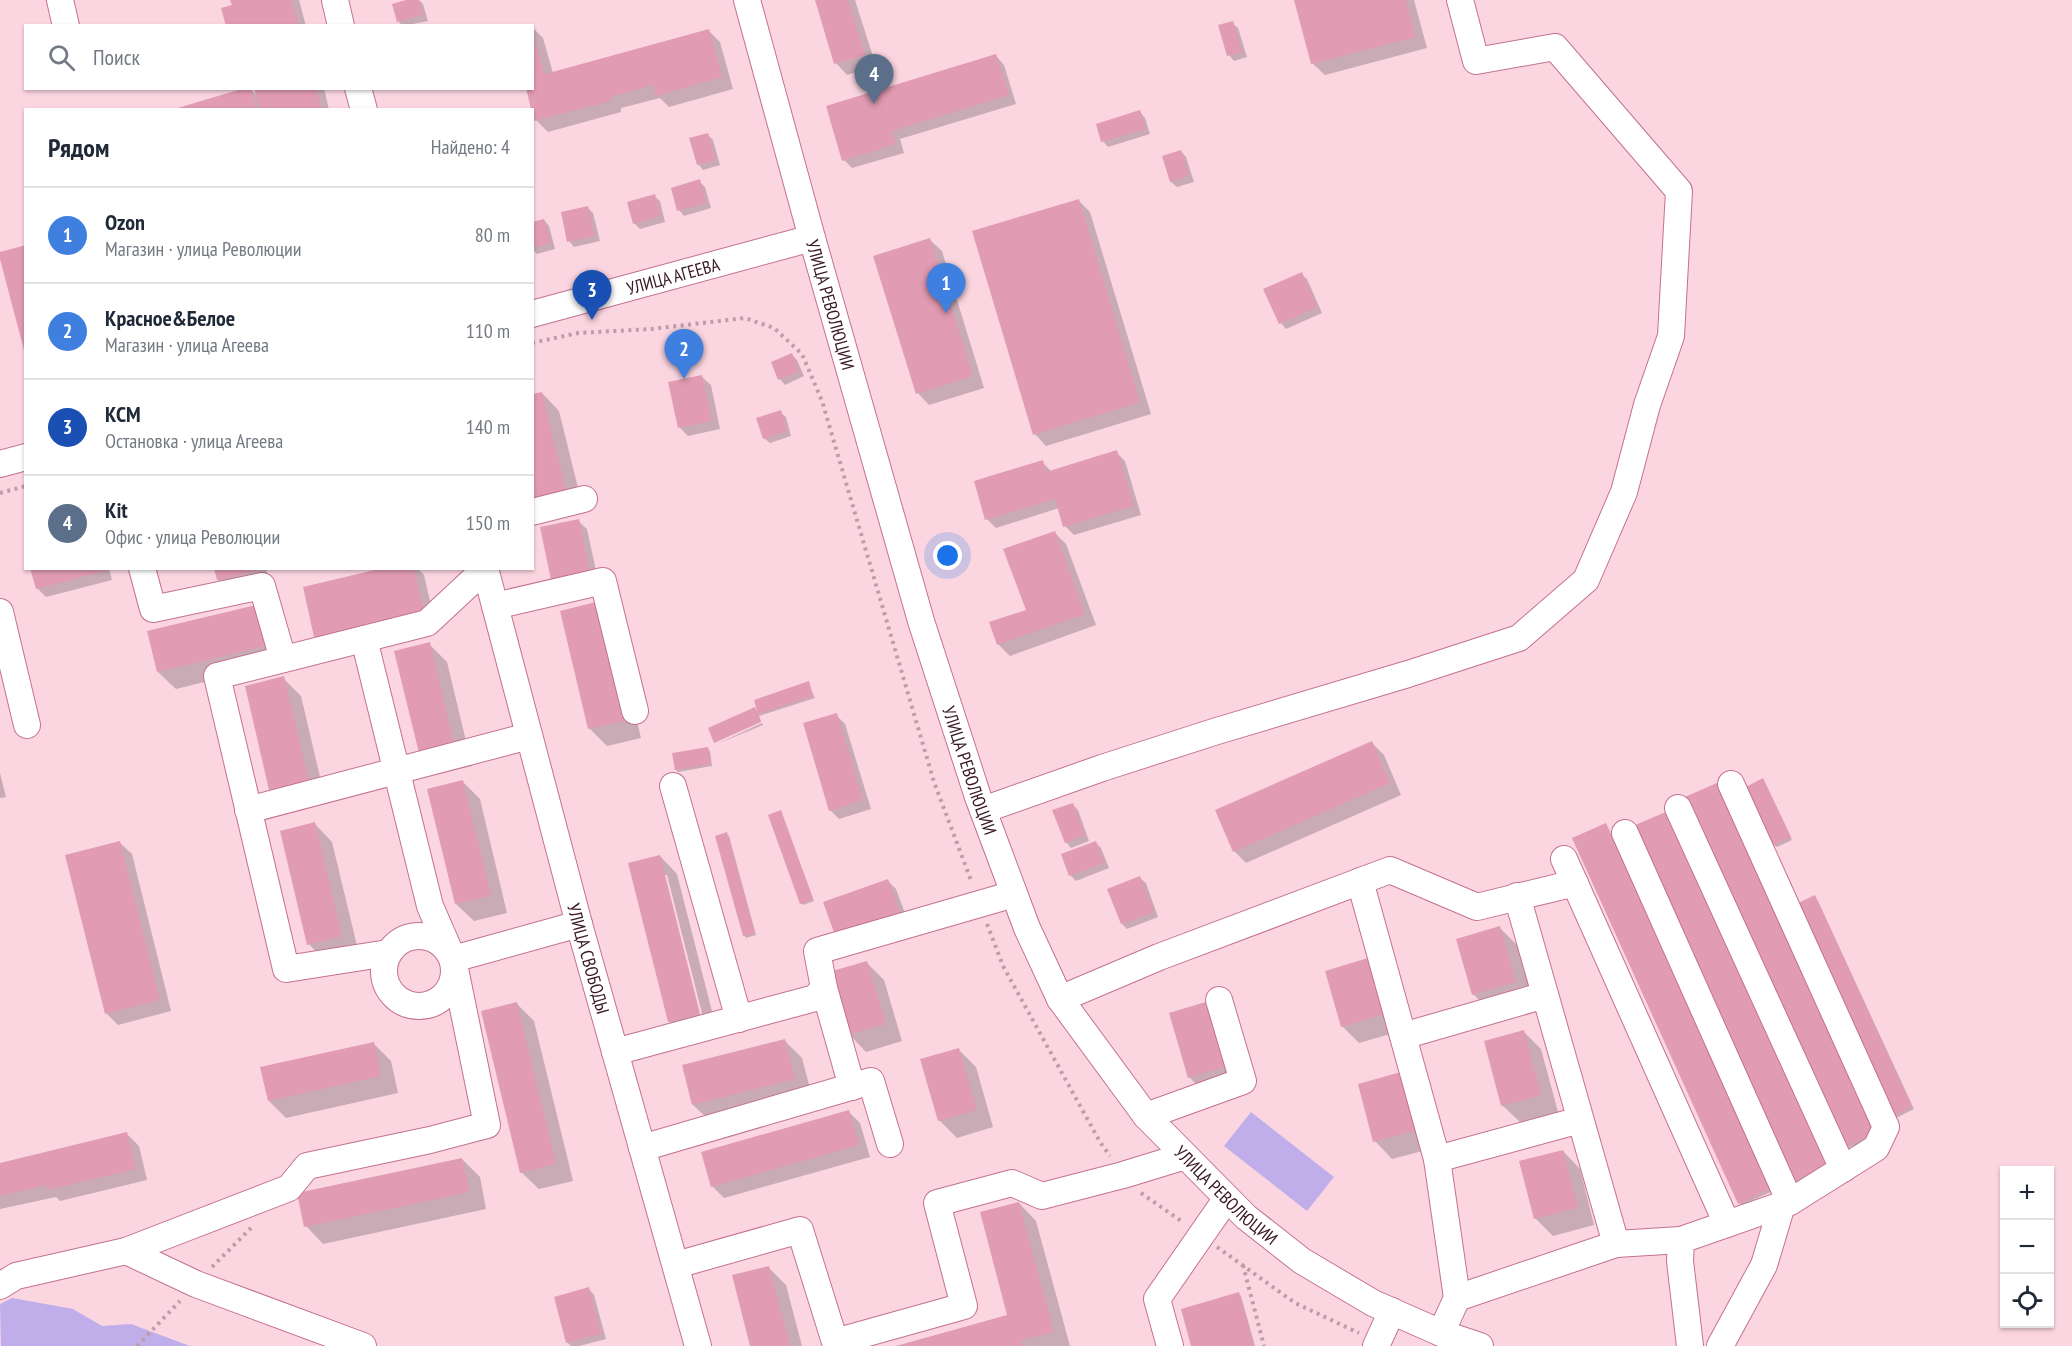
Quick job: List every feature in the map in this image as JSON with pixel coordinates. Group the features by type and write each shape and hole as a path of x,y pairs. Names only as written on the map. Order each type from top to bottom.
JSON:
{"street":[{"path":"60,0 66,24"},
{"path":"334,0 340,24"},
{"name":"УЛИЦА РЕВОЛЮЦИИ","path":"747,0 921,621 983,810 1027,928 1060,999 1146,1116 1246,1218 1302,1261 1373,1303 1441,1333 1480,1346"},
{"path":"983,810 1196,737 1520,638 1586,580 1624,492 1647,405 1671,336 1679,191 1555,47 1476,61 1460,0"},
{"path":"359,90 363,108"},
{"name":"УЛИЦА АГЕЕВА","path":"534,313 812,238"},
{"path":"0,464 24,458"},
{"path":"534,512 584,499"},
{"path":"143,570 153,609 262,586 283,659"},
{"path":"388,953 286,969 217,676 427,623 484,570"},
{"name":"УЛИЦА СВОБОДЫ","path":"485,570 579,924 698,1346"},
{"path":"495,606 603,581 635,711"},
{"path":"0,612 27,725"},
{"path":"0,1286 16,1276 126,1251 289,1188 307,1166 430,1140 487,1125 453,959 430,906 364,639"},
{"path":"248,810 529,736"},
{"path":"1457,1298 1616,1244 1680,1240 1786,1204 1876,1148 1886,1127 1731,784"},
{"path":"673,786 739,1019"},
{"path":"1678,808 1843,1169"},
{"path":"1625,832 1786,1204 1764,1265 1720,1346"},
{"path":"1564,859 1727,1224"},
{"path":"1060,999 1158,957 1390,870 1477,907 1575,884"},
{"path":"1360,881 1437,1160 1457,1298 1441,1333"},
{"path":"852,1087 824,988 818,951 1014,894"},
{"path":"1517,896 1616,1244"},
{"path":"453,959 579,924"},
{"path":"416,935 428,936 439,941 453,959 455,971 453,983 438,1001 427,1006 404,1003 394,997 387,987 384,964 388,953 395,944 416,935"},
{"path":"615,1052 815,998 824,988"},
{"path":"1403,1036 1545,995"},
{"path":"1146,1116 1243,1081 1219,1000"},
{"path":"642,1148 871,1081 890,1144"},
{"path":"1437,1160 1580,1120"},
{"path":"675,1265 800,1230 835,1342 964,1306 937,1203 1012,1183 1042,1197 1185,1156"},
{"path":"1170,1346 1157,1299 1227,1198"},
{"path":"1680,1240 1680,1261 1690,1346"},
{"path":"126,1251 196,1284 363,1346"},
{"path":"1376,1346 1392,1311"}],"path":[{"path":"0,493 24,487"},
{"path":"1244,1265 1264,1346"}],"shaded area":[{"path":"1251,1112 1334,1177 1307,1211 1224,1146"},
{"path":"12,1298 73,1309 102,1326 131,1324 190,1346 1,1346 0,1304"}],"building":[{"path":"230,0 291,0 298,24 225,24 221,8 232,5"},
{"path":"406,0 419,0 423,15 397,22 392,4"},
{"path":"815,0 848,0 865,55 834,64"},
{"path":"1294,0 1406,0 1416,37 1311,64"},
{"path":"1233,21 1242,52 1227,56 1218,25"},
{"path":"709,29 722,77 656,96 653,85 610,97 611,101 534,121 534,108 531,108 526,90 534,90 534,37 545,74"},
{"path":"996,54 1009,95 892,131 896,144 842,161 826,106"},
{"path":"238,90 252,90 256,108 178,108"},
{"path":"255,90 317,90 321,108 259,108"},
{"path":"1140,110 1146,129 1101,142 1096,124"},
{"path":"708,133 716,160 697,165 689,138"},
{"path":"1181,150 1189,176 1170,182 1162,156"},
{"path":"700,179 706,203 677,211 671,188"},
{"path":"655,194 661,216 633,224 627,202"},
{"path":"1079,199 1140,402 1033,435 972,231"},
{"path":"588,206 595,236 567,242 561,212"},
{"path":"544,219 551,243 534,247 534,222"},
{"path":"930,238 973,376 916,394 873,256"},
{"path":"24,246 24,350 0,259 0,252"},
{"path":"1302,272 1317,307 1279,324 1263,289"},
{"path":"792,353 799,371 778,380 771,362"},
{"path":"702,375 712,421 678,428 668,382"},
{"path":"542,392 567,495 534,503 534,394"},
{"path":"781,410 787,431 763,439 756,418"},
{"path":"1117,450 1134,506 1063,527 1055,499 985,520 974,481 1043,460 1046,472"},
{"path":"579,519 590,572 551,580 540,527"},
{"path":"1055,531 1085,614 997,645 989,622 1026,610 1003,549"},
{"path":"31,570 104,571 36,589"},
{"path":"214,570 255,571 217,580"},
{"path":"375,570 414,570 424,612 314,637 303,587"},
{"path":"596,602 624,721 588,729 560,611"},
{"path":"260,604 269,645 157,672 147,631"},
{"path":"430,642 455,749 420,757 394,651"},
{"path":"284,676 309,781 269,790 245,686"},
{"path":"809,681 813,696 758,714 754,700"},
{"path":"755,707 761,722 714,743 708,728"},
{"path":"837,713 863,800 829,811 803,723"},
{"path":"1372,741 1390,783 1233,852 1215,810"},
{"path":"708,747 711,764 675,770 672,753"},
{"path":"1763,778 1791,837 1773,846 1744,788"},
{"path":"463,780 491,896 455,904 427,789"},
{"path":"1719,782 1876,1133 1842,1148 1685,797"},
{"path":"1073,803 1085,835 1065,843 1052,810"},
{"path":"781,810 813,899 800,904 768,815"},
{"path":"1668,811 1828,1165 1793,1181 1633,826"},
{"path":"315,822 342,936 307,945 280,831"},
{"path":"1606,823 1772,1188 1738,1204 1572,838"},
{"path":"727,832 755,933 743,936 715,836"},
{"path":"120,841 160,1000 105,1014 65,855"},
{"path":"1096,841 1104,863 1069,876 1061,854"},
{"path":"660,855 700,1014 668,1022 628,863"},
{"path":"1140,876 1154,912 1121,924 1107,889"},
{"path":"888,879 901,915 836,938 823,902"},
{"path":"1815,895 1912,1107 1892,1116 1794,905"},
{"path":"1500,926 1516,982 1472,995 1456,939"},
{"path":"1368,958 1384,1014 1341,1027 1325,971"},
{"path":"867,961 886,1024 847,1035 829,972"},
{"path":"1209,1001 1228,1066 1188,1078 1169,1013"},
{"path":"517,1002 556,1164 520,1173 481,1011"},
{"path":"1524,1030 1541,1095 1501,1106 1484,1041"},
{"path":"785,1039 795,1079 692,1105 682,1065"},
{"path":"374,1042 381,1076 268,1101 260,1067"},
{"path":"959,1048 977,1110 938,1121 920,1059"},
{"path":"1401,1072 1417,1130 1373,1142 1358,1084"},
{"path":"849,1110 859,1145 711,1187 701,1152"},
{"path":"127,1132 136,1169 47,1190 46,1185 0,1196 0,1163"},
{"path":"1563,1150 1578,1208 1534,1219 1519,1161"},
{"path":"462,1158 470,1192 304,1227 297,1193"},
{"path":"1019,1202 1054,1332 1021,1340 1023,1346 896,1346 1007,1315 980,1212"},
{"path":"769,1266 790,1346 750,1346 732,1275"},
{"path":"589,1287 601,1334 566,1343 554,1297"},
{"path":"1239,1292 1254,1346 1191,1346 1181,1309"}],"place":[{"name":"Kit","path":"874,104"},
{"name":"Ozon","path":"946,313"},
{"name":"КСМ","path":"592,320"},
{"name":"Красное&Белое","path":"684,379"}]}
